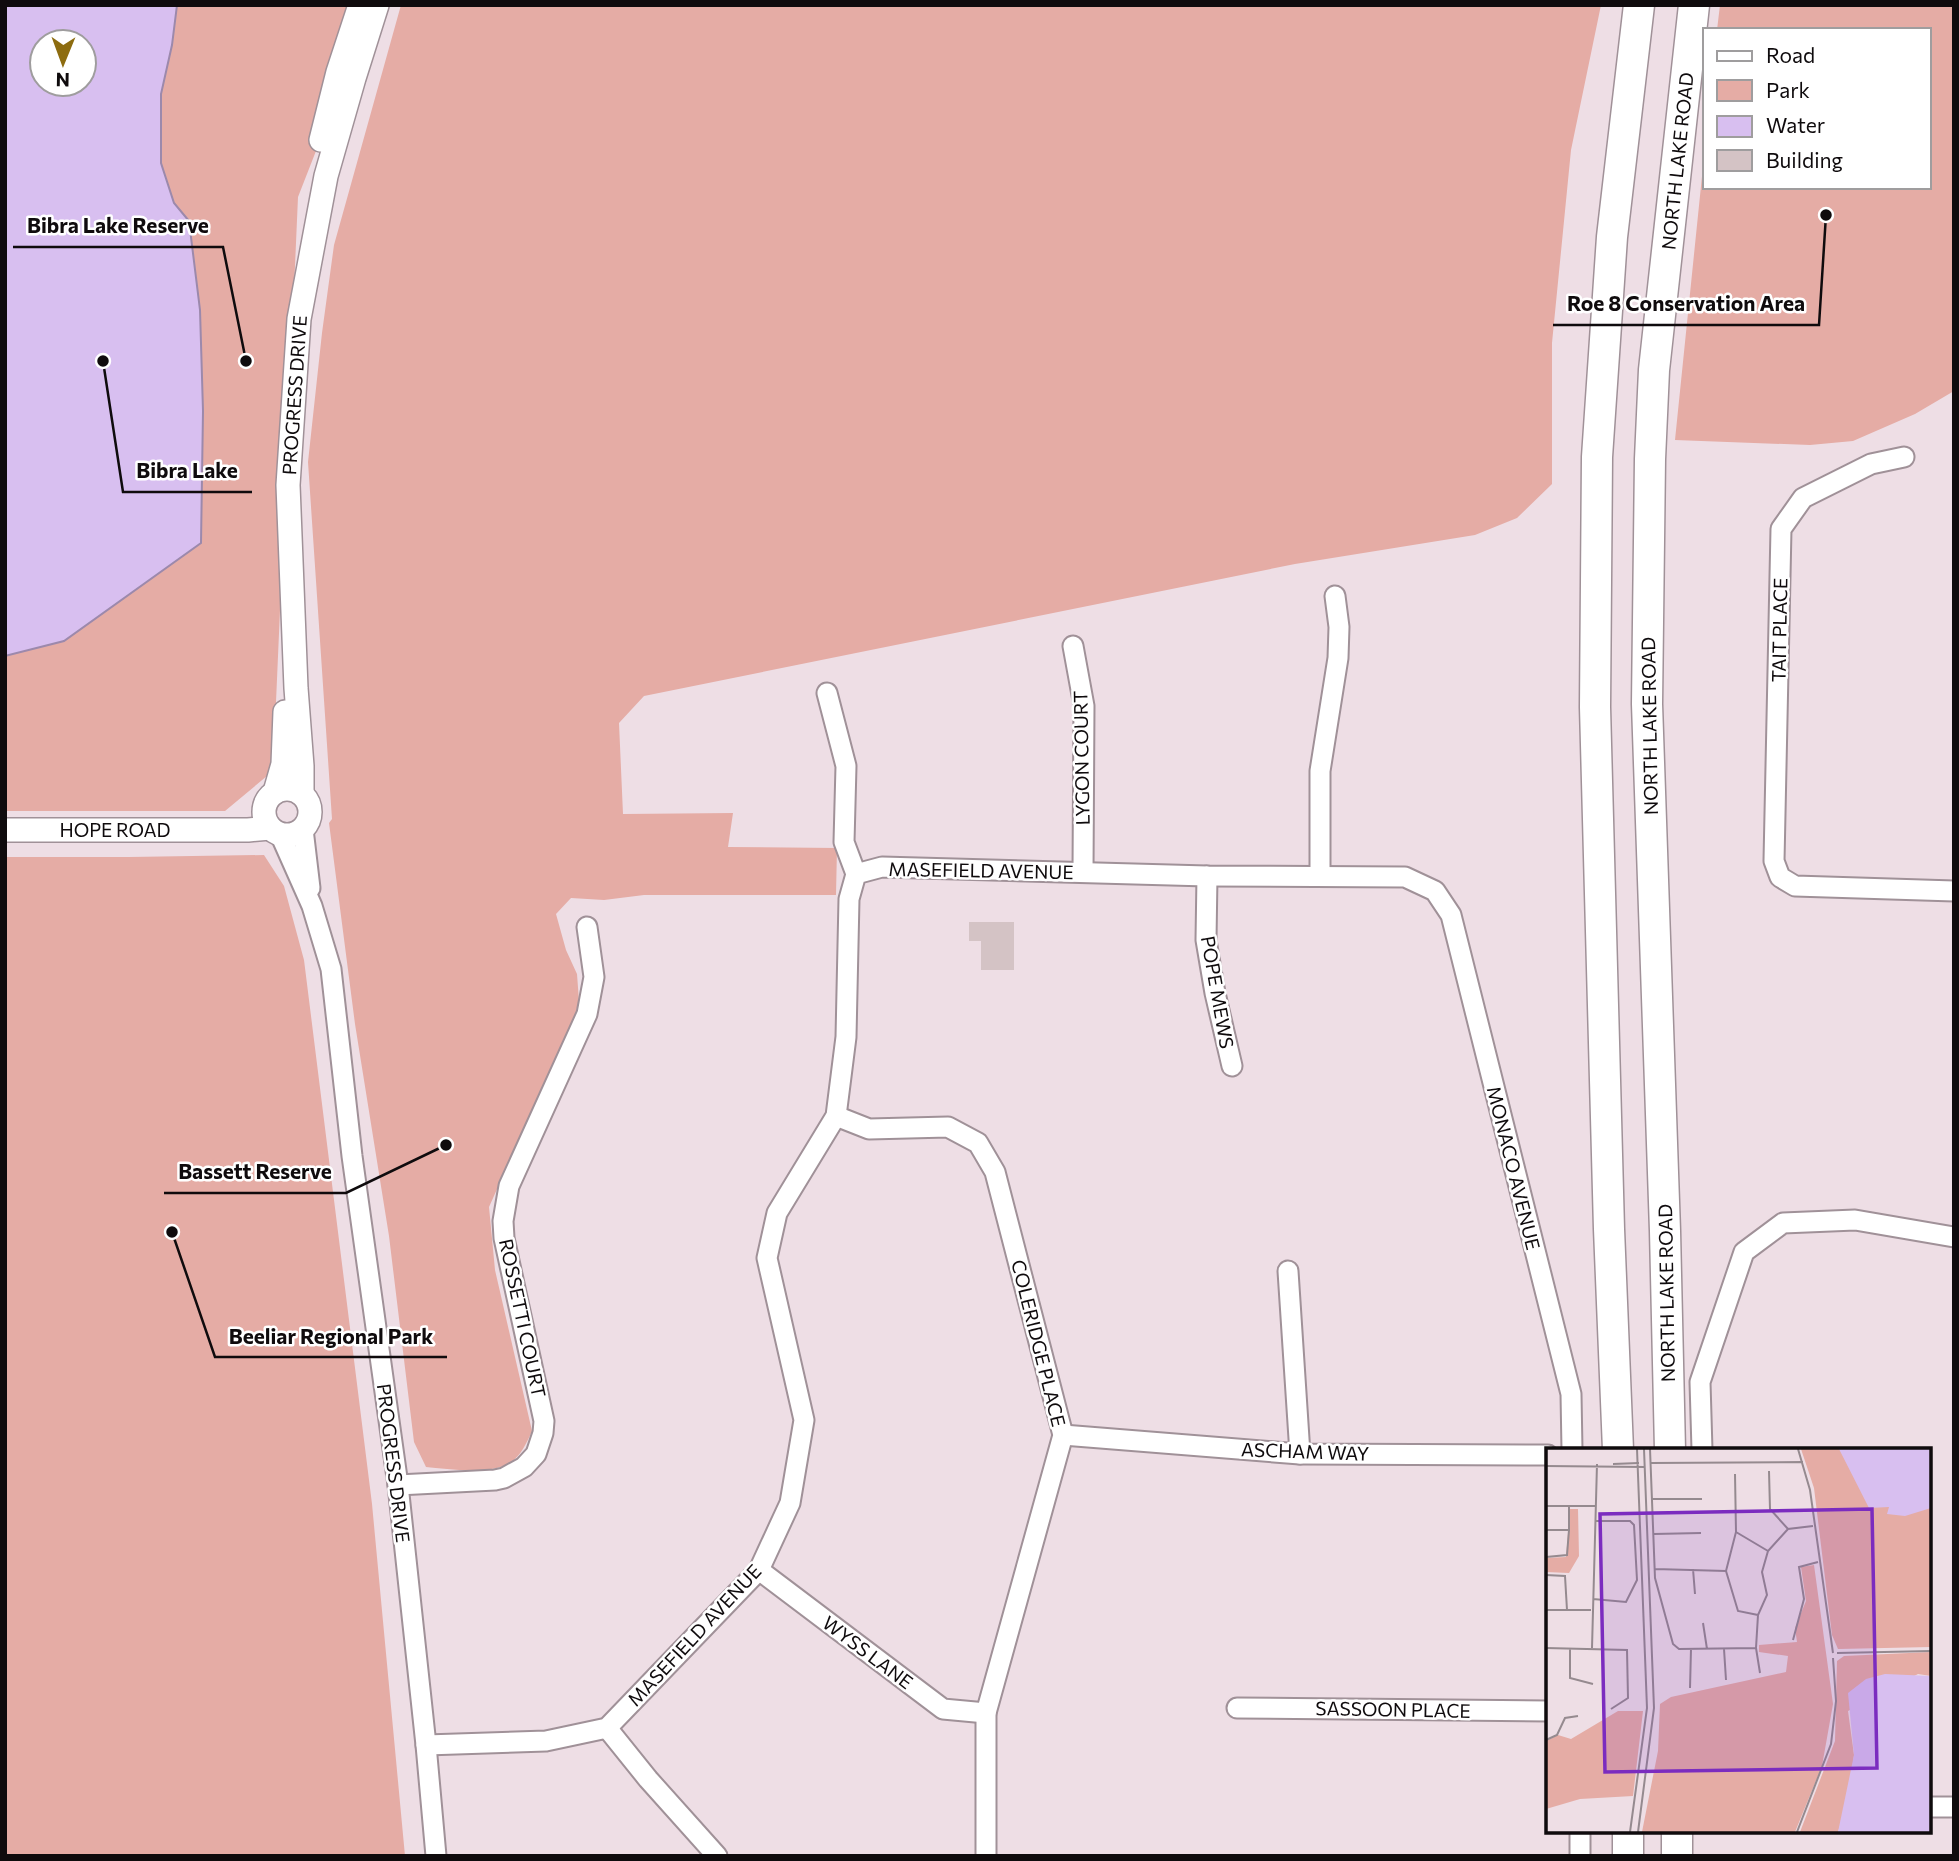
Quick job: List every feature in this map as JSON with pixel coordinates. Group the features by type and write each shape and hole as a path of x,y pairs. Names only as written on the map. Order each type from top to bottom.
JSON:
{"main road":[{"path":"1618,1448 1609,1229 1595,707 1597,457 1612,237 1639,5"},
{"name":"NORTH LAKE ROAD","path":"1670,1448 1647,704 1650,459 1654,370 1694,5"},
{"path":"1628,1833 1628,1856"},
{"path":"1677,1833 1677,1856"}],"street":[{"name":"PROGRESS DRIVE","path":"270,798 283,764 286,718 276,561 277,430 286,317 313,169 338,72 360,5"},
{"name":"PROGRESS DRIVE","path":"302,794 288,485 299,319 326,176 377,5"},
{"name":"TAIT PLACE","path":"1904,457 1871,464 1803,498 1781,529 1774,862 1780,877 1796,886 1954,891"},
{"path":"1320,876 1320,771 1338,658 1339,628 1335,596"},
{"name":"LYGON COURT","path":"1073,646 1084,706 1083,872"},
{"path":"827,693 846,766 844,842 856,874"},
{"path":"224,829 270,798 290,789 302,794 310,805 310,818 303,829 291,835 275,831 264,818 270,798"},
{"name":"PROGRESS DRIVE","path":"303,829 312,906"},
{"name":"HOPE ROAD","path":"5,830 275,831"},
{"name":"PROGRESS DRIVE","path":"275,831 312,906 331,969 352,1156 398,1485 436,1856"},
{"name":"MASEFIELD AVENUE","path":"607,1728 759,1570 790,1503 804,1420 767,1258 777,1213 836,1116 846,1037 849,899 856,874 882,867 1207,876 1405,877 1435,891"},
{"name":"POPE MEWS","path":"1207,876 1206,940 1232,1066"},
{"name":"MONACO AVENUE","path":"1435,891 1451,915 1571,1394 1572,1448"},
{"name":"ROSSETTI COURT","path":"398,1485 495,1480 516,1472 536,1454 544,1421 504,1238 503,1221 509,1186 587,1014 594,977 587,927"},
{"name":"COLERIDGE PLACE","path":"836,1116 869,1129 948,1128 978,1143 995,1172 1063,1435 986,1713 986,1856"},
{"path":"1702,1448 1700,1382 1744,1252 1783,1223 1855,1220 1954,1237"},
{"path":"1288,1271 1300,1454"},
{"name":"ASCHAM WAY","path":"1063,1435 1300,1454 1546,1455"},
{"name":"WYSS LANE","path":"759,1570 943,1709 986,1713"},
{"name":"SASSOON PLACE","path":"1237,1707 1546,1711"},
{"path":"426,1745 547,1741 607,1728 648,1779 717,1856"},
{"path":"1931,1807 1954,1807"},
{"path":"1580,1833 1580,1856"}],"green space":[{"path":"177,5 373,5 298,197 273,771 225,811 5,811 5,656 64,641 201,543 203,411 200,310 189,221 174,203 161,163 161,94 172,45"},
{"path":"401,5 1601,5 1571,150 1552,343 1552,484 1517,518 1475,535 1295,564 644,696 619,723 623,814 733,813 728,847 837,848 836,895 644,895 604,900 571,898 556,914 566,950 577,974 579,1001 574,1018 489,1207 495,1270 532,1431 523,1448 510,1463 480,1470 426,1467 414,1442 389,1236 355,1024 329,823 332,819 308,462 334,245"},
{"path":"1720,5 1954,5 1954,391 1915,414 1853,441 1810,445 1675,440 1703,167 1703,189 1931,189 1931,28 1717,28"},
{"path":"264,855 284,886 304,960 372,1504 405,1856 5,1856 5,857"}],"water":[{"path":"5,5 177,5 172,45 161,94 161,163 174,203 189,221 200,310 203,411 201,543 64,641 5,656"}],"building":[{"path":"969,922 1014,922 1014,970 981,970 981,941 969,941"}],"place":[{"name":"Roe 8 Conservation Area","path":"1826,215"},
{"name":"Bibra Lake","path":"103,361"},
{"name":"Bibra Lake Reserve","path":"246,361"},
{"name":"Bassett Reserve","path":"446,1145"},
{"name":"Beeliar Regional Park","path":"172,1232"}]}
